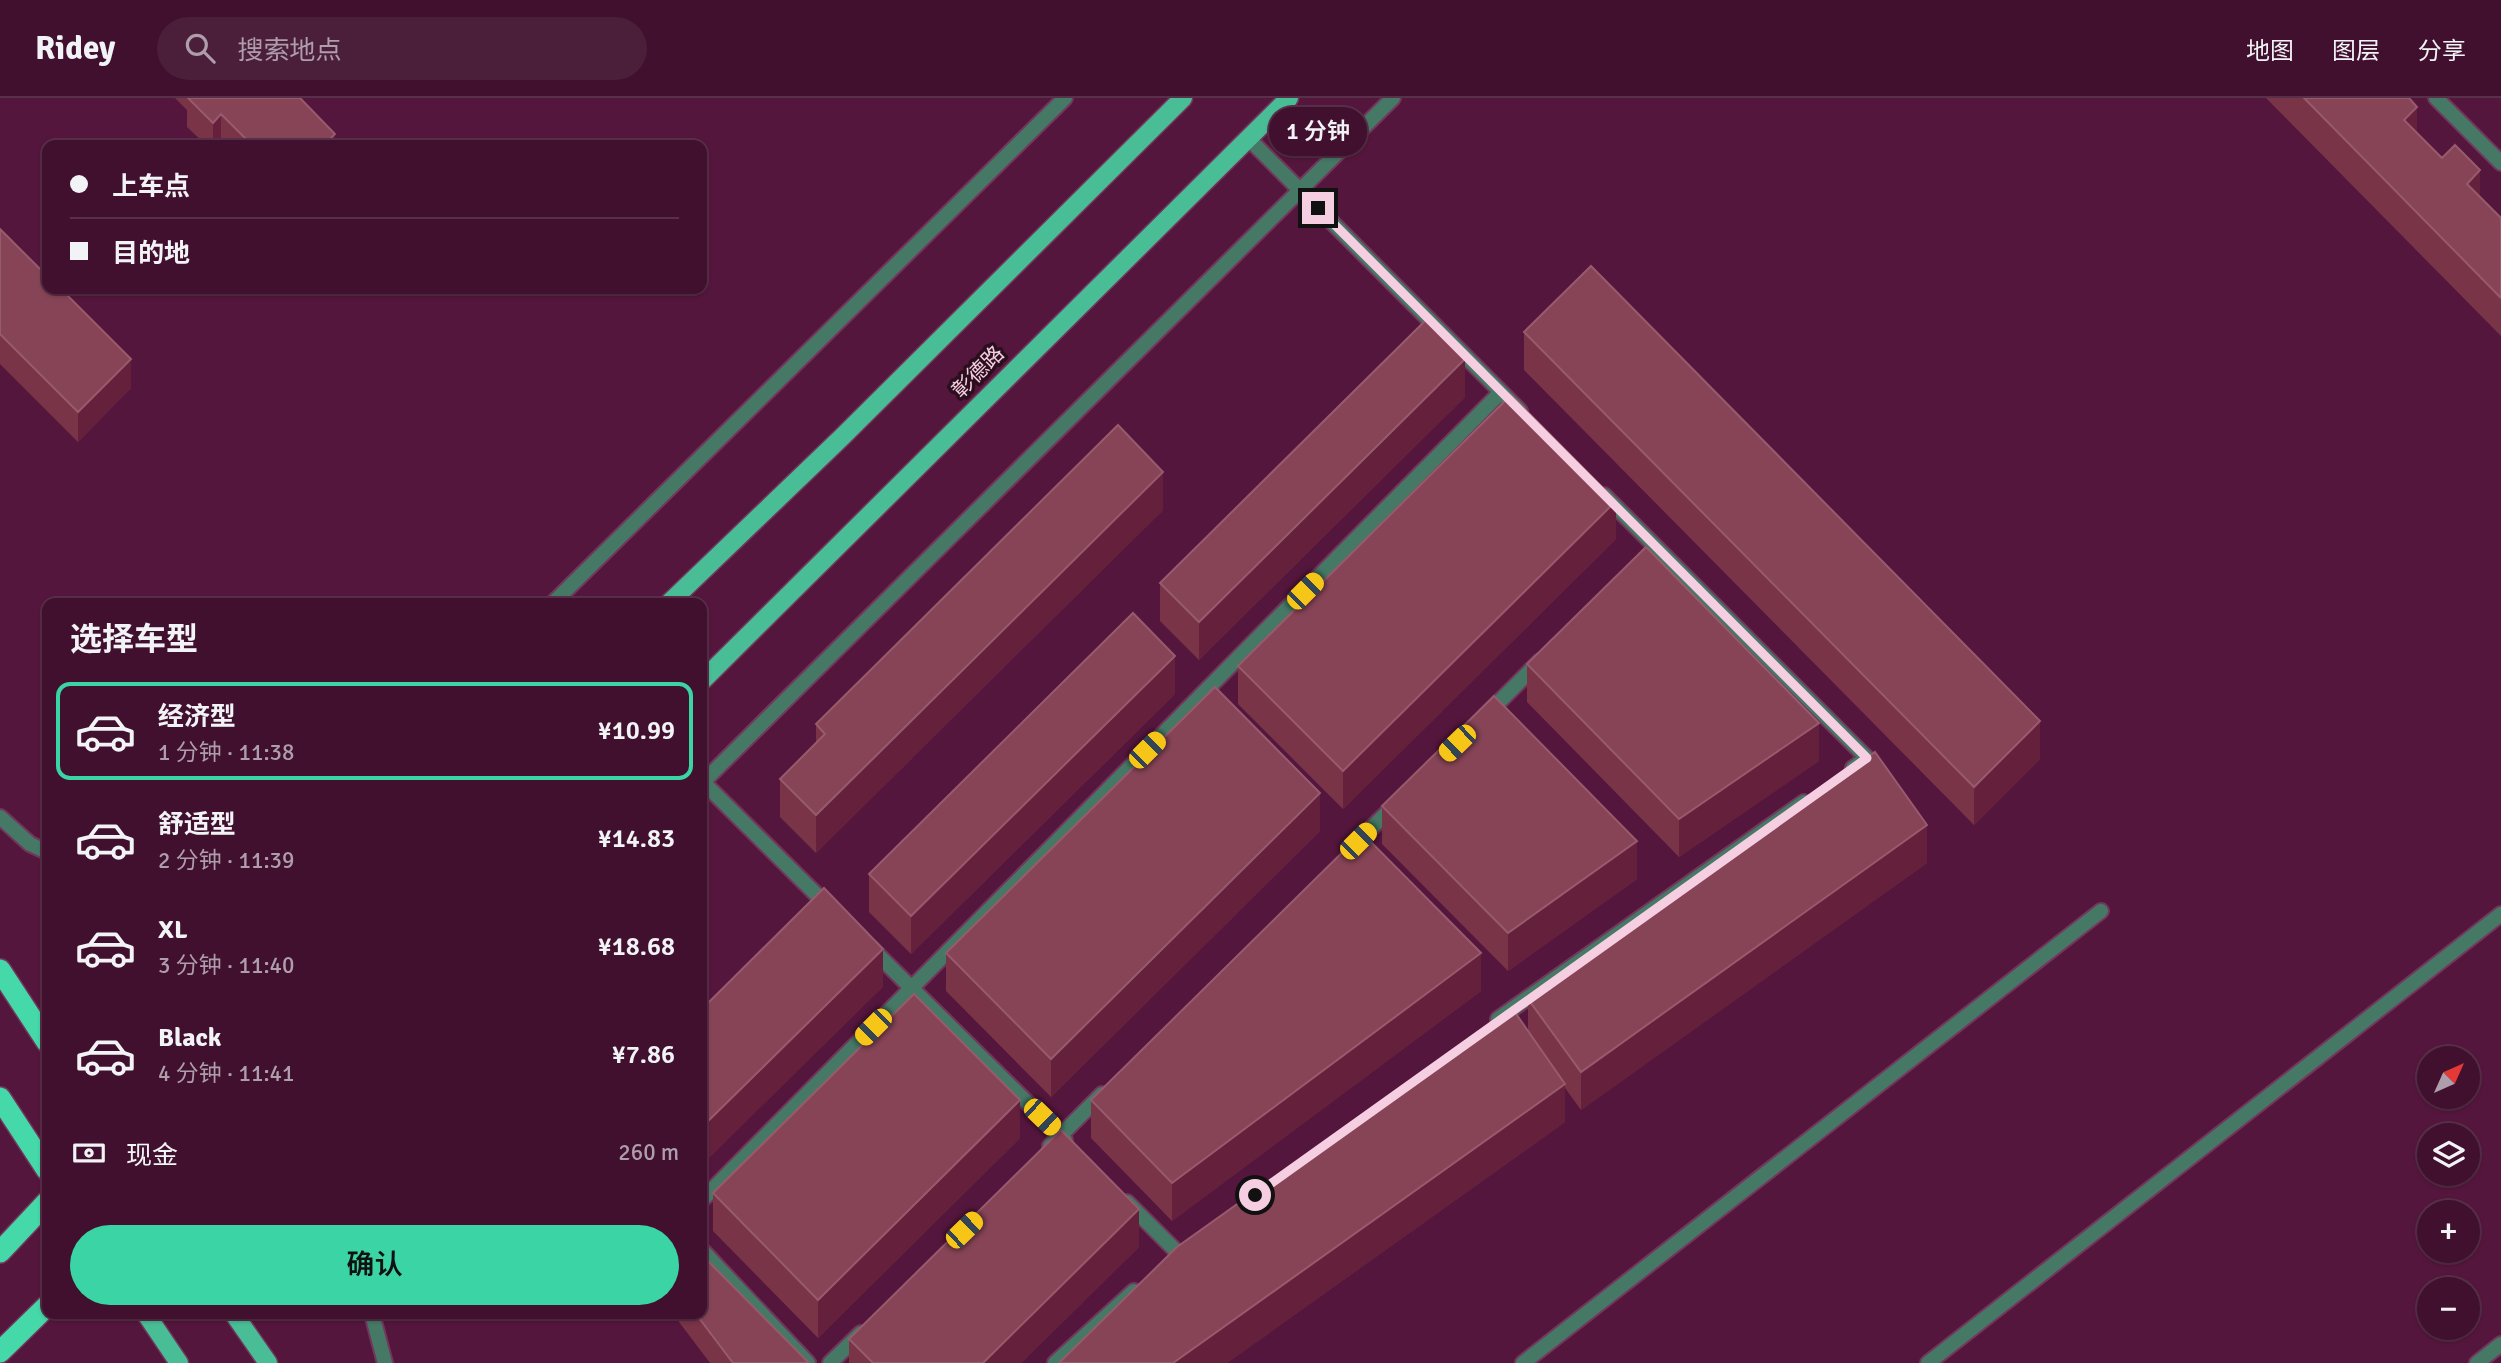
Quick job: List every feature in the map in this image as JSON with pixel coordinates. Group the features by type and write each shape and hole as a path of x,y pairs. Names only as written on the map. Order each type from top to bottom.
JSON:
{"highway":[{"path":"0,970 42,1034"},
{"path":"0,1098 42,1162"},
{"path":"0,1252 42,1207"},
{"path":"0,1352 42,1311"}],"main road":[{"path":"674,598 842,438 1183,98"},
{"name":"彰德路","path":"707,676 1289,98"},
{"path":"148,1319 179,1363"},
{"path":"237,1319 268,1363"}],"street":[{"path":"558,598 1065,98"},
{"path":"707,779 1393,98"},
{"path":"2437,98 2501,163"},
{"path":"1248,138 1530,421"},
{"path":"707,1195 1501,392"},
{"path":"1598,489 1651,552 1867,758 1844,774"},
{"path":"1477,723 1547,654"},
{"path":"707,787 842,919"},
{"path":"1489,1026 1822,790"},
{"path":"1338,861 1408,792"},
{"path":"0,817 30,844 42,850"},
{"path":"1523,1363 2102,911"},
{"path":"1928,1363 2501,914"},
{"path":"862,939 1080,1155"},
{"path":"1041,1154 1110,1086"},
{"path":"1119,1194 1178,1253"},
{"path":"707,1255 808,1363"},
{"path":"1055,1363 1147,1280"},
{"path":"373,1319 385,1363"},
{"path":"830,1363 868,1325"},
{"path":"2477,1363 2501,1344"}],"building":[{"path":"188,98 300,98 335,134 329,140 247,140 221,114 213,123"},
{"path":"2304,98 2409,98 2417,107 2404,120 2442,158 2455,145 2480,170 2467,184 2501,218 2501,298"},
{"path":"0,229 42,271 42,294 66,294 131,359 78,412 0,334"},
{"path":"1591,266 2040,721 1974,787 1524,332"},
{"path":"1426,320 1465,359 1199,622 1160,583"},
{"path":"1511,395 1616,501 1343,771 1238,666"},
{"path":"1118,425 1163,472 816,815 780,779 825,734 816,724"},
{"path":"1646,547 1819,723 1679,819 1527,664"},
{"path":"1133,613 1175,656 911,916 869,874"},
{"path":"1215,687 1320,793 1051,1059 946,953"},
{"path":"1494,696 1637,841 1508,933 1382,806"},
{"path":"1875,752 1927,825 1581,1072 1528,999"},
{"path":"1362,833 1481,953 1172,1183 1091,1100"},
{"path":"824,888 883,949 707,1122 707,1004"},
{"path":"914,994 1020,1100 818,1300 713,1193"},
{"path":"1512,1008 1565,1084 1173,1363 1059,1363 1177,1247"},
{"path":"1061,1130 1139,1209 983,1363 873,1363 849,1339"},
{"path":"707,1260 809,1363 733,1363 700,1319 707,1319"}],"route":[{"path":"1255,1195 1867,758 1318,208"}]}
